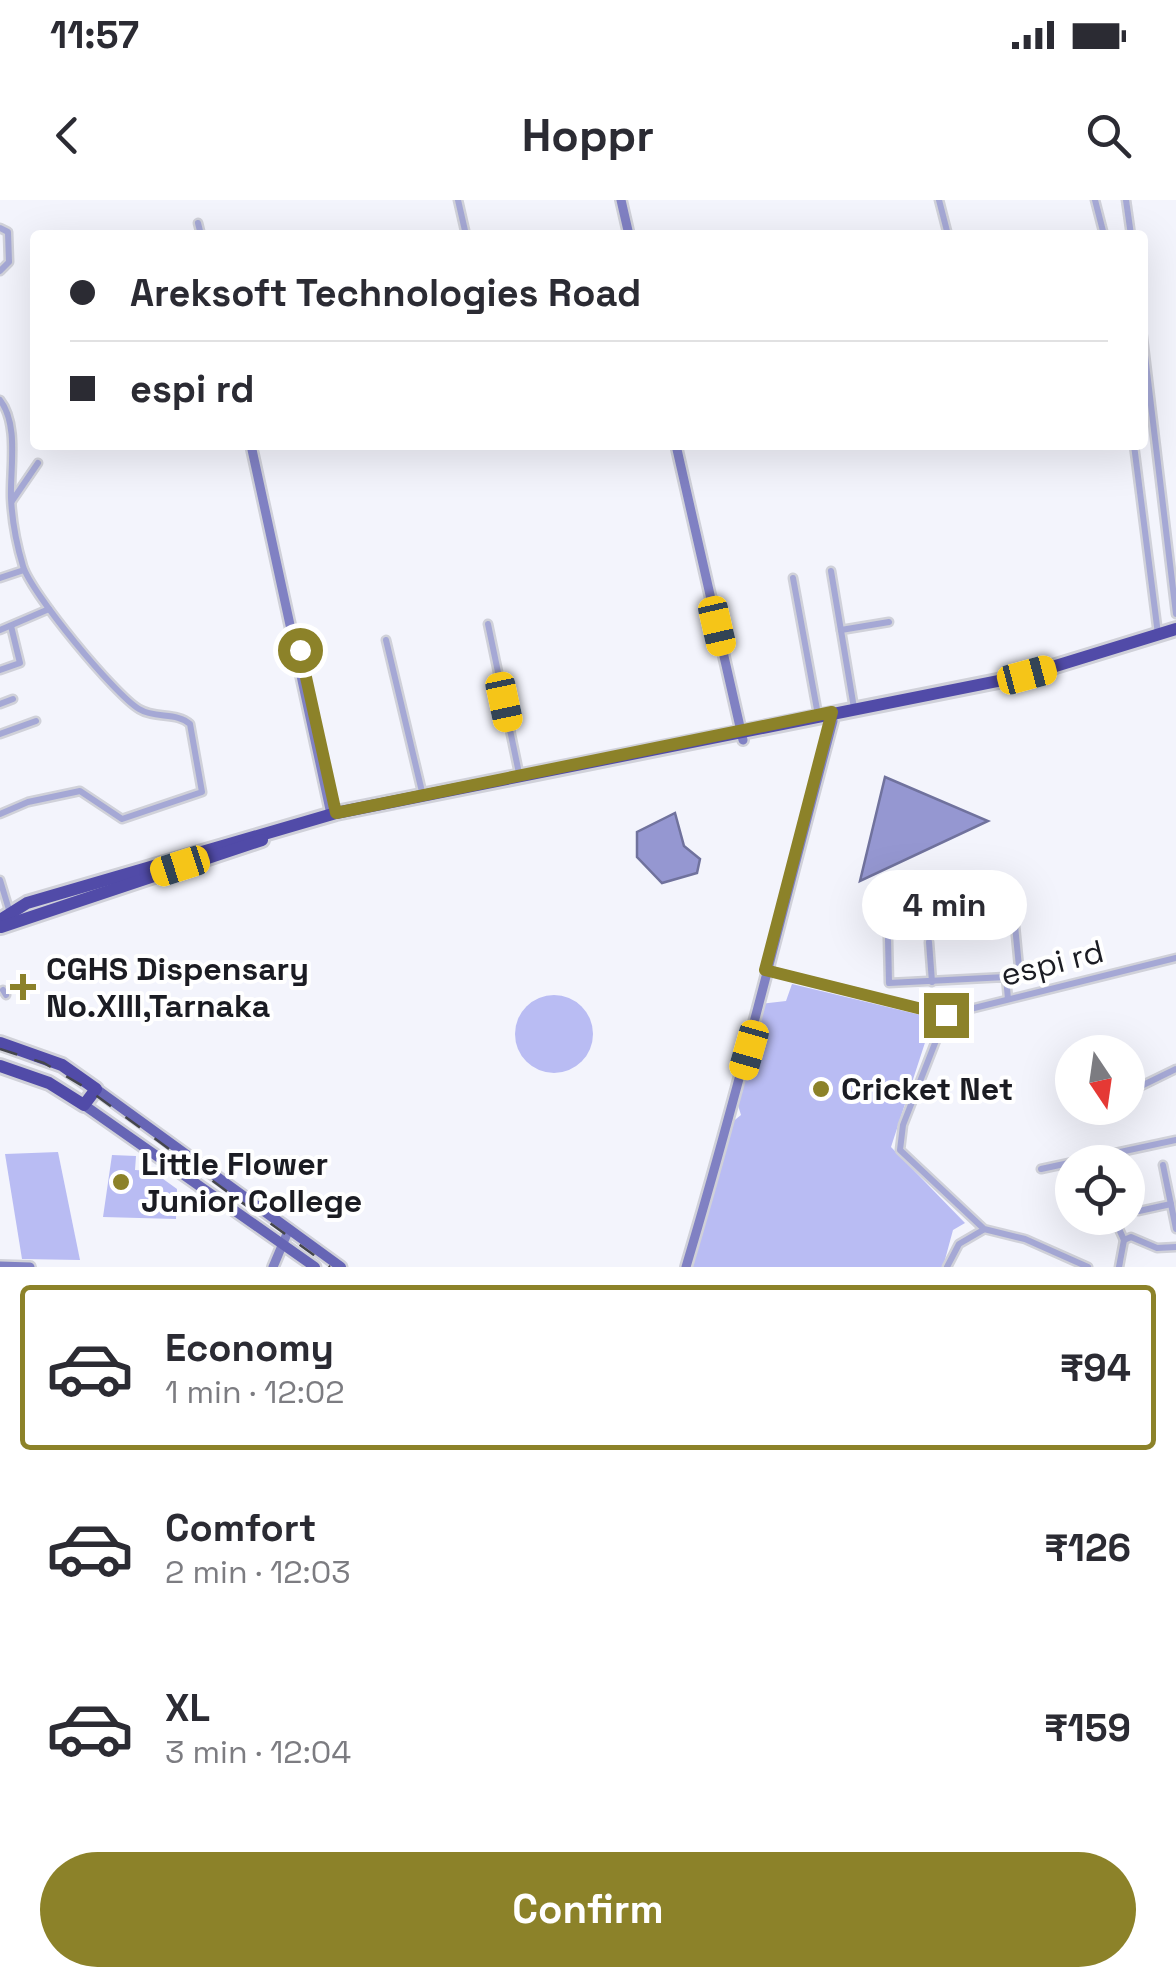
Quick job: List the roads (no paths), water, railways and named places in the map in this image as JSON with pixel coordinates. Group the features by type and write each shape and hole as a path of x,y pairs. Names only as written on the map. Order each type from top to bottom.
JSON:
{"highway":[{"path":"828,716 1106,656 1158,635 1176,633"},
{"path":"4,916 271,837 828,716 1015,685 1176,633"},
{"path":"4,916 27,903 334,814 742,736"},
{"path":"0,1034 6,1045 62,1065 96,1089 84,1106 49,1082 0,1066"}],"main road":[{"path":"96,1089 341,1267"},
{"path":"84,1106 315,1267"}],"street":[{"path":"458,200 465,230"},
{"path":"621,200 628,230"},
{"path":"939,200 947,230"},
{"path":"1095,200 1103,230"},
{"path":"1126,200 1130,230"},
{"path":"198,223 200,230"},
{"path":"0,228 8,232 9,262 0,271"},
{"path":"1148,380 1176,614"},
{"path":"0,400 10,426 11,502 24,570 50,609 123,696 142,711 180,717 190,724 202,792 122,820 80,791 28,802 0,814"},
{"path":"254,450 334,814"},
{"path":"677,450 742,736"},
{"path":"1135,450 1158,635"},
{"path":"11,502 38,463"},
{"path":"0,578 24,570"},
{"path":"831,571 854,708"},
{"path":"683,1267 757,1012 828,716 793,578"},
{"path":"0,630 50,609"},
{"path":"841,630 889,622"},
{"path":"488,624 520,779"},
{"path":"0,670 20,663 11,626"},
{"path":"386,640 423,797"},
{"path":"0,704 13,699"},
{"path":"0,734 36,722"},
{"path":"0,880 4,916"},
{"path":"1011,884 1019,967 1018,973 1006,977 890,983 886,903 891,890 1011,884"},
{"path":"928,942 932,982"},
{"name":"espi rd","path":"765,970 946,1015 1176,958"},
{"path":"1006,977 1008,999"},
{"path":"946,1015 898,1144 984,1230 1025,1239 1088,1267"},
{"path":"1145,1084 1176,1069"},
{"path":"1145,1147 1176,1140"},
{"path":"1164,1165 1176,1229"},
{"path":"1041,1170 1055,1167"},
{"path":"1145,1211 1172,1204"},
{"path":"273,1267 289,1229"},
{"path":"947,1267 959,1244 984,1230"},
{"path":"1117,1265 1124,1240 1122,1235"},
{"path":"1124,1240 1131,1237 1156,1248 1176,1246"},
{"path":"0,1266 30,1267"}],"railway":[{"path":"0,1049 44,1063 86,1088 330,1267"}],"place":[{"name":"CGHS Dispensary No.XIII,Tarnaka","path":"23,987"},
{"name":"Cricket Net","path":"821,1089"},
{"name":"Little Flower Junior College","path":"121,1182"}]}
